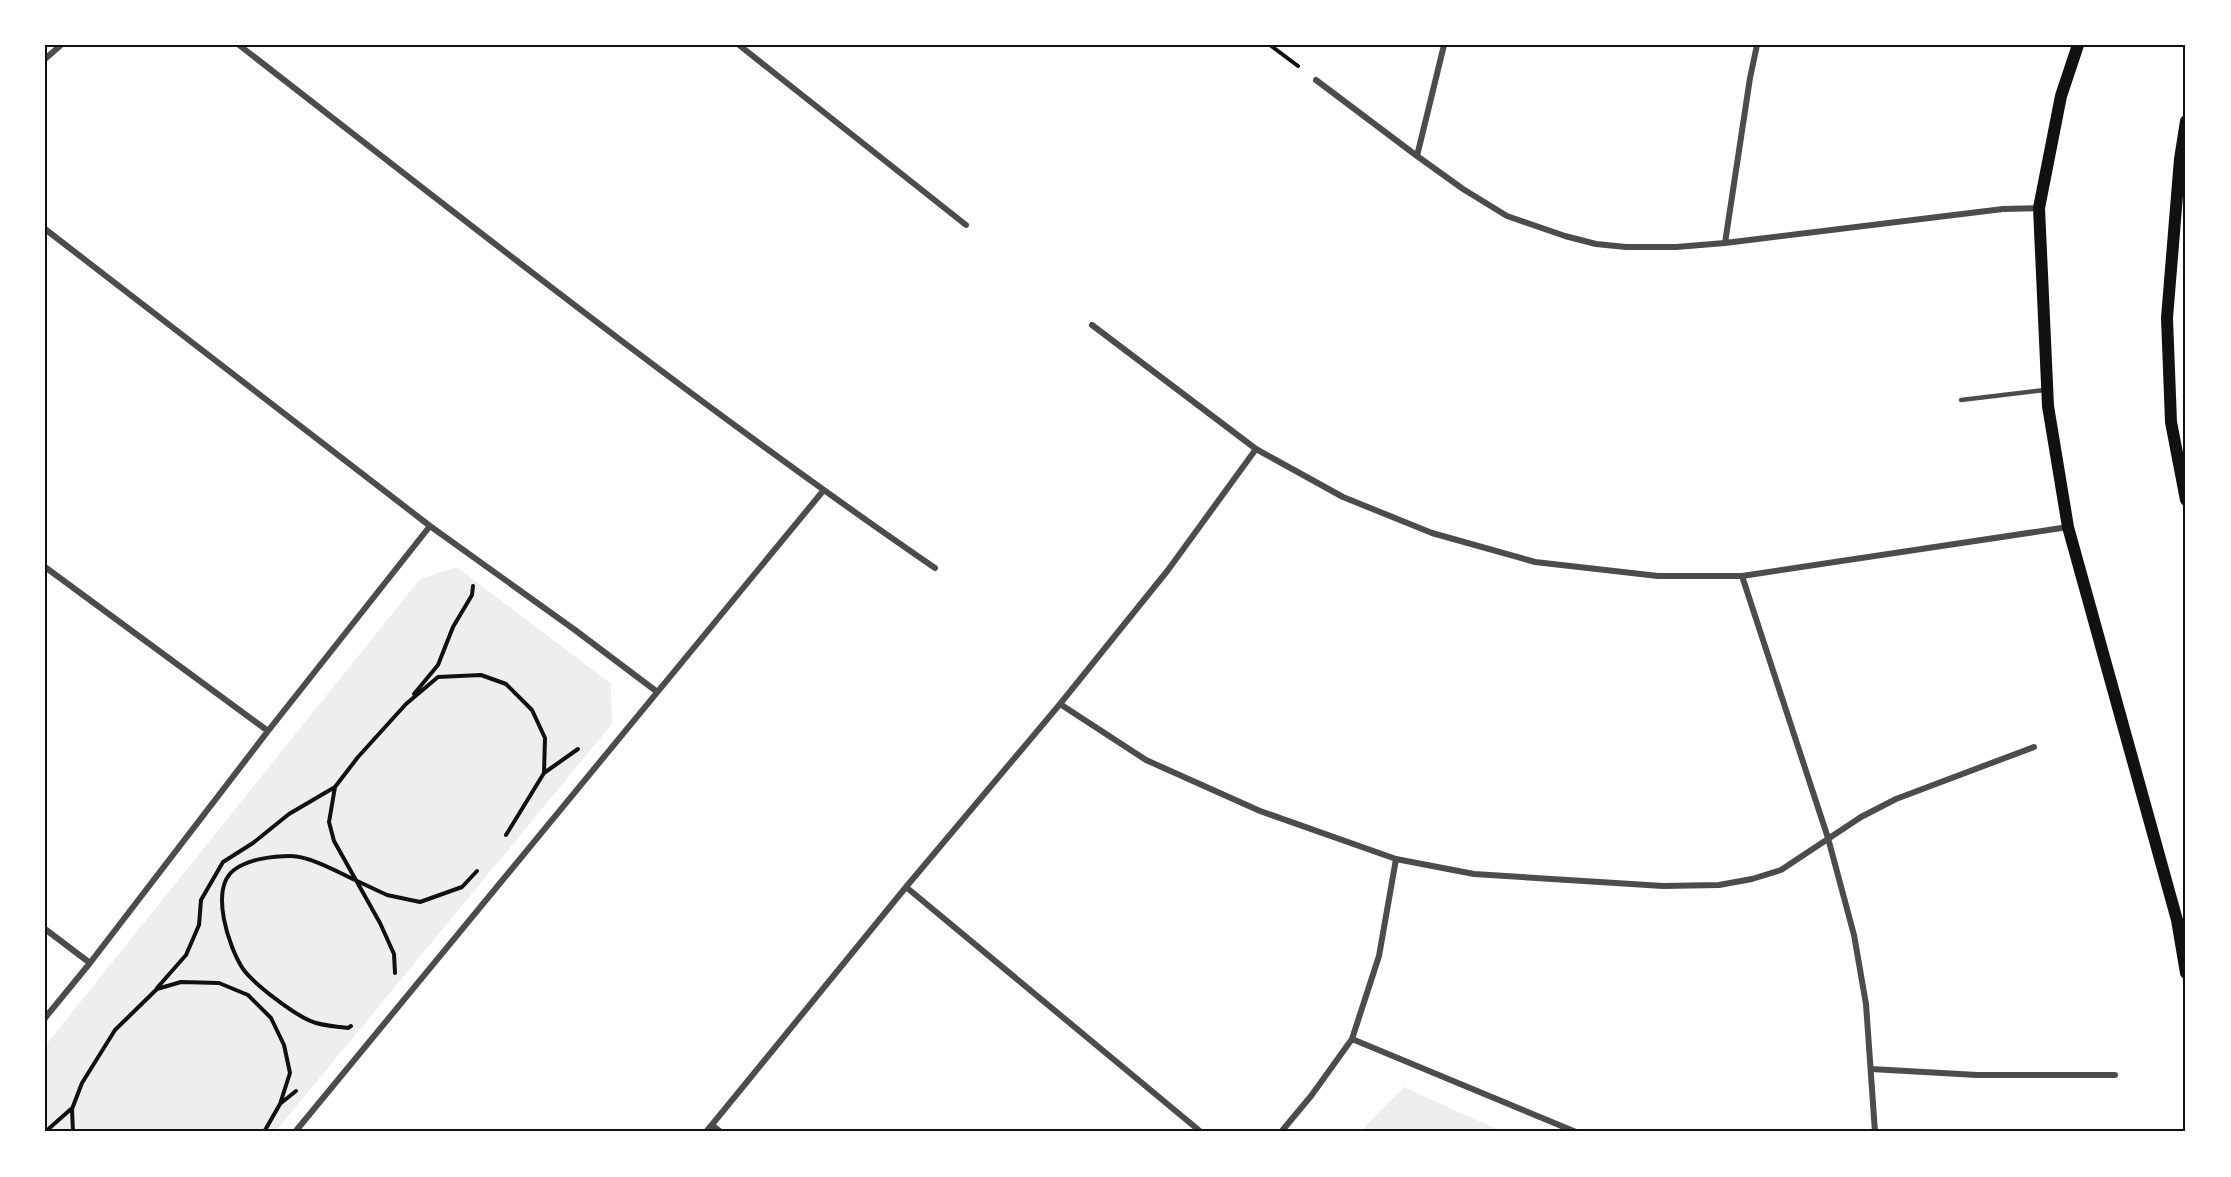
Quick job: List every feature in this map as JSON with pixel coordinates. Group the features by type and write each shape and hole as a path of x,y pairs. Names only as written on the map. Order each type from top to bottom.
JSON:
{"main road":[{"path":"2078,45 2061,96 2039,208 2047,390 2068,527 2177,920 2186,973"},
{"path":"2186,121 2167,318 2171,422 2186,500"}],"street":[{"path":"45,59 61,45"},
{"path":"238,45 531,272 823,491 935,568"},
{"path":"739,45 966,225"},
{"path":"1417,156 1444,45"},
{"path":"1725,243 1757,45"},
{"path":"1316,80 1463,189 1507,216 1596,244 1626,247 1676,247 2003,209 2039,208"},
{"path":"45,229 430,526 656,691"},
{"path":"1092,325 1256,448 1343,497 1432,533 1535,562 1658,576 1742,576 2068,527"},
{"path":"706,1132 1168,570 1256,448"},
{"path":"295,1132 823,491"},
{"path":"45,1018 430,526"},
{"path":"45,567 268,731"},
{"path":"1742,576 1828,838 1854,934 1866,1004 1875,1132"},
{"path":"1060,704 1146,760 1260,811 1396,859 1474,874 1663,886 1719,885 1752,879 1780,870 1861,817 1896,800 2034,747"},
{"path":"1281,1132 1311,1096 1352,1039 1379,956 1396,859"},
{"path":"906,887 1201,1132"},
{"path":"45,929 90,963"},
{"path":"1352,1039 1576,1132"},
{"path":"1871,1069 1977,1075 2115,1075"},
{"path":"712,1125 721,1132"}],"lane":[{"path":"1961,400 2047,390"}],"path":[{"path":"1270,45 1316,80"},
{"path":"73,1132 72,1108 82,1083 116,1030 157,989 186,955 199,925 201,900 223,862 253,843 289,814 335,787 438,665 453,627 472,595 474,557"},
{"path":"406,704 438,677 481,675 506,684 532,710 545,738 544,774 501,844"},
{"path":"335,787 329,822 334,841 380,923 394,954 396,982"},
{"path":"357,1023 348,1028 314,1023 270,996 244,970 228,937 222,909 224,885 233,871 258,860 293,856 387,895 420,902 462,887 478,870"},
{"path":"157,989 181,982 219,983 248,995 272,1018 284,1045 290,1073 280,1104 264,1132"},
{"path":"45,1132 72,1108"}],"shaded area":[{"path":"457,567 611,684 612,724 275,1132 45,1132 45,1046 420,579"},
{"path":"1404,1087 1503,1132 1360,1132"}]}
